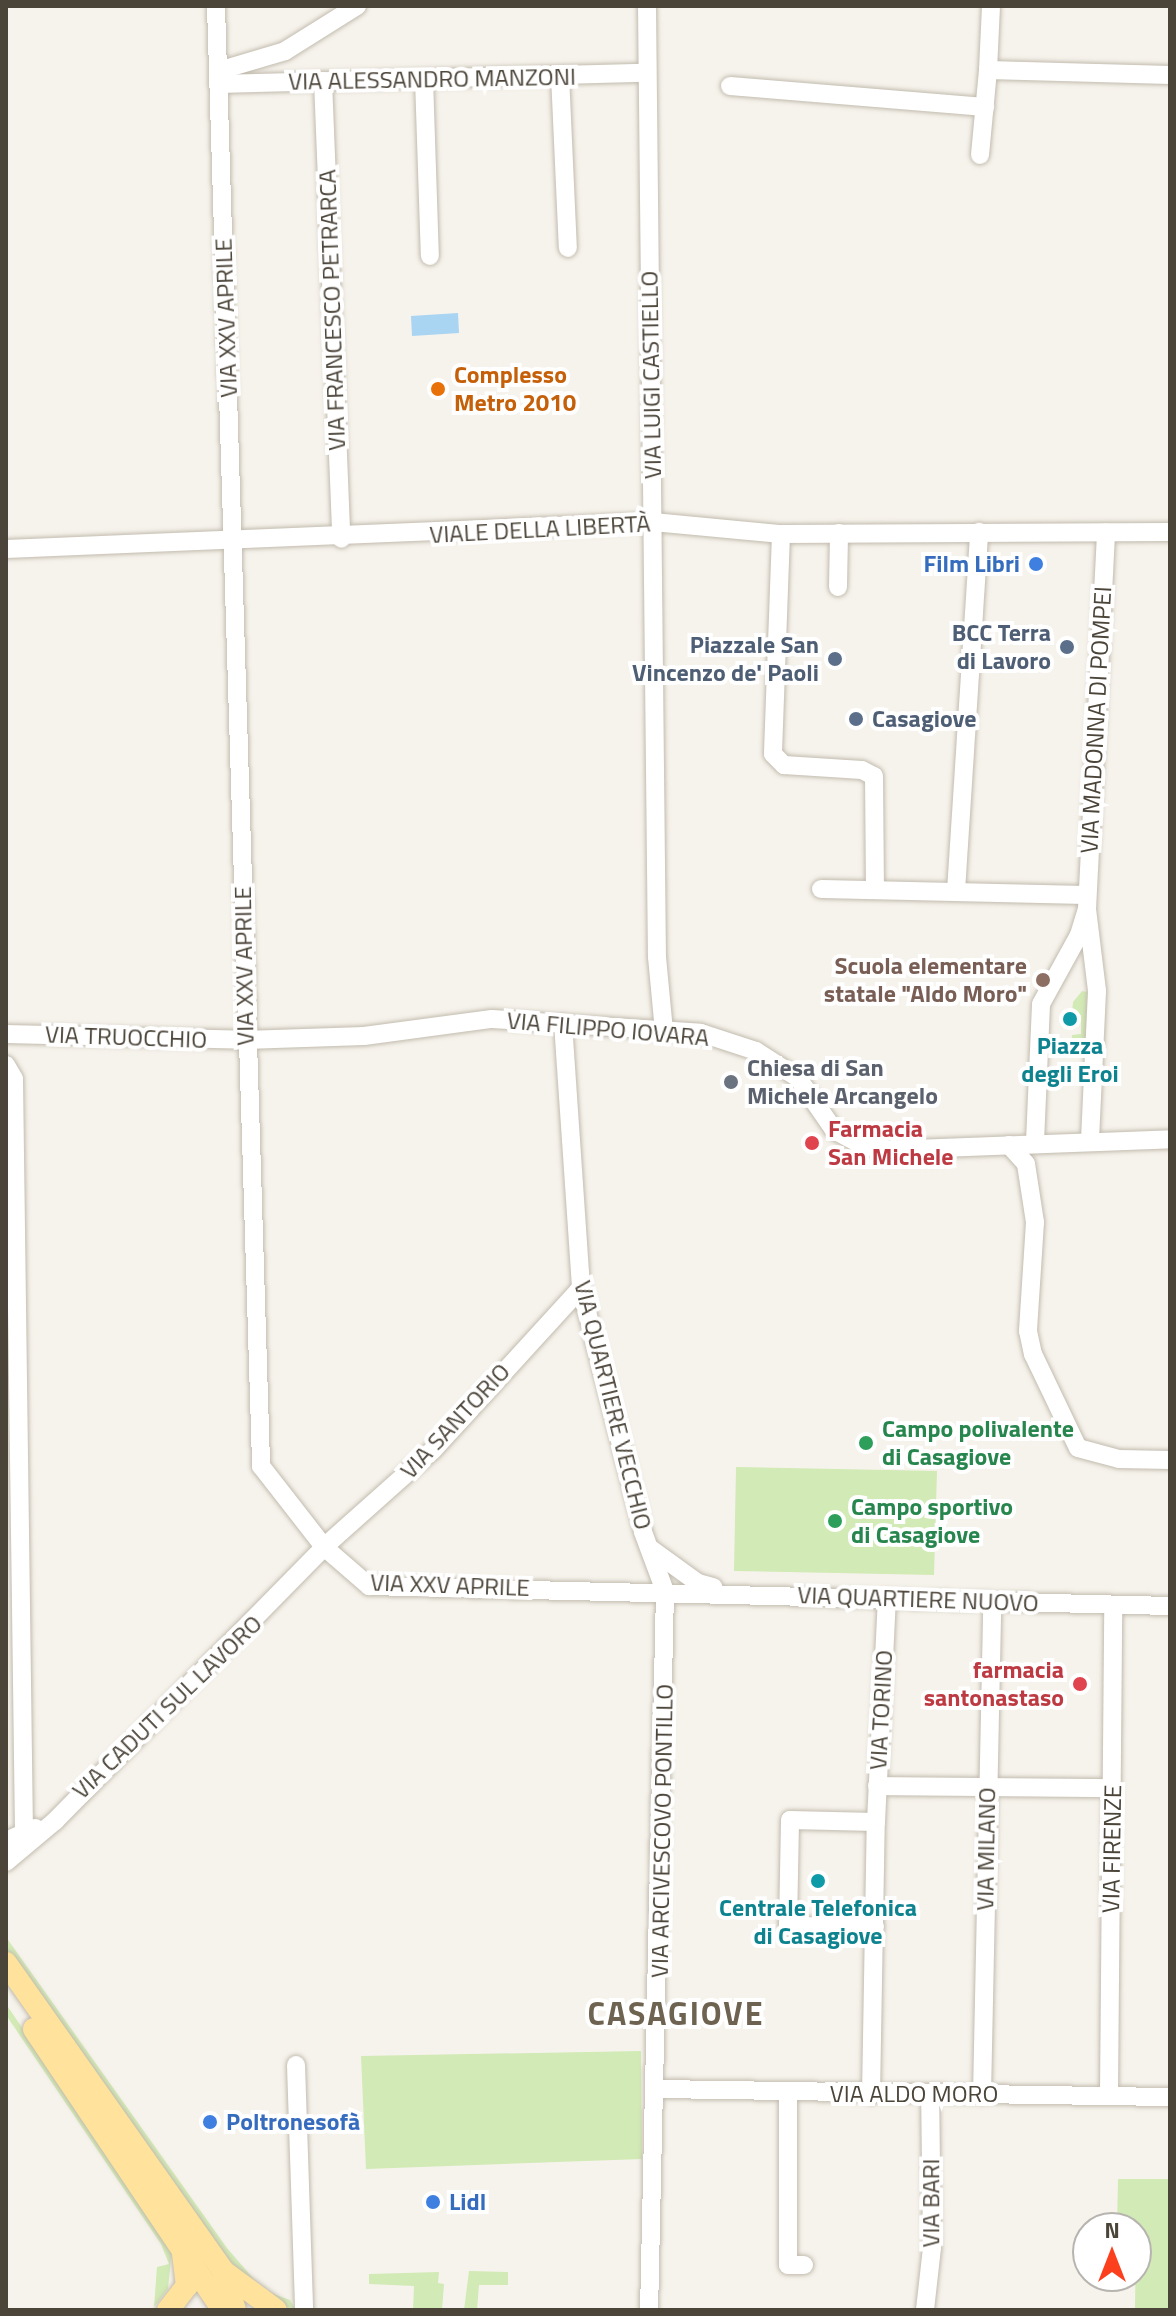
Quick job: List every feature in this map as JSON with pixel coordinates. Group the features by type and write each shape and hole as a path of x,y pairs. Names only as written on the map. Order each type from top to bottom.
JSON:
{"main road":[{"path":"6,1963 223,2271 235,2310"},
{"path":"6,1988 223,2310"},
{"path":"168,2310 187,2286 178,2241"},
{"path":"223,2271 276,2310"}],"street":[{"name":"VIA XXV APRILE","path":"216,6 257,1453 261,1466 324,1547 369,1586 665,1591"},
{"path":"218,78 285,51 357,6"},
{"name":"VIA LUIGI CASTIELLO","path":"647,6 645,73 657,957 664,1031"},
{"path":"980,155 991,6"},
{"path":"988,70 1170,75"},
{"name":"VIA ALESSANDRO MANZONI","path":"218,78 323,81 645,73"},
{"path":"560,75 568,248"},
{"path":"424,79 430,256"},
{"name":"VIA FRANCESCO PETRARCA","path":"323,81 341,539"},
{"path":"730,86 985,107"},
{"name":"VIALE DELLA LIBERTÀ","path":"6,549 341,539 653,522 781,534 1170,532"},
{"path":"956,891 979,532"},
{"name":"VIA MADONNA DI POMPEI","path":"1087,902 1106,532"},
{"path":"838,587 839,533"},
{"path":"781,534 771,746 784,765 820,762 862,770 874,776 875,890"},
{"path":"821,889 956,891 1087,902"},
{"path":"1087,902 1097,991 1090,1141"},
{"path":"1035,1142 1041,1004 1079,935 1087,902"},
{"name":"VIA FILIPPO IOVARA","path":"245,1040 364,1036 492,1019 701,1033 756,1051 798,1078 834,1130 864,1146 890,1150 1170,1139"},
{"name":"VIA QUARTIERE VECCHIO","path":"563,1023 581,1288 648,1547 665,1591"},
{"name":"VIA TRUOCCHIO","path":"6,1034 245,1040"},
{"path":"6,1065 14,1079 16,1838"},
{"path":"1009,1145 1026,1164 1035,1222 1028,1331 1033,1354 1078,1448 1119,1459 1170,1460"},
{"name":"VIA SANTORIO","path":"324,1547 433,1450 581,1288"},
{"name":"VIA CADUTI SUL LAVORO","path":"6,1862 16,1838 60,1812 324,1547"},
{"name":"VIA QUARTIERE VECCHIO","path":"648,1547 698,1583 739,1594"},
{"name":"VIA QUARTIERE NUOVO","path":"665,1591 1170,1606"},
{"name":"VIA ARCIVESCOVO PONTILLO","path":"649,2310 658,2089 665,1591"},
{"name":"VIA TORINO","path":"871,2095 877,1786 887,1598"},
{"name":"VIA MILANO","path":"982,2095 992,1602"},
{"name":"VIA FIRENZE","path":"1109,2094 1113,1605"},
{"path":"877,1786 1112,1788"},
{"path":"875,1927 788,1926 790,1820 876,1822"},
{"path":"296,2065 304,2310"},
{"name":"VIA ALDO MORO","path":"658,2089 871,2095 1109,2094 1170,2097"},
{"path":"788,2092 788,2265 804,2265"},
{"name":"VIA BARI","path":"925,2310 932,2248 930,2095"}],"green space":[{"path":"1082,991 1092,993 1090,1054 1071,1047 1072,1035 1081,1034 1081,1015 1072,1014 1073,1002"},
{"name":"Campo sportivo di Casagiove","path":"736,1467 937,1471 934,1575 734,1571"},
{"path":"6,1937 227,2248 263,2290 290,2300 296,2310 269,2301 240,2278 6,1954"},
{"path":"6,2004 172,2249 168,2289 154,2307 157,2267 169,2264 161,2244 6,2015"},
{"path":"641,2051 642,2159 366,2169 361,2056"},
{"path":"1118,2179 1170,2179 1170,2310 1135,2310 1135,2292 1152,2292 1152,2212 1117,2212"},
{"path":"469,2271 508,2272 508,2285 479,2285 477,2310 464,2310"},
{"path":"439,2272 438,2283 444,2284 442,2310 413,2310 414,2286 369,2284 369,2274"}],"water":[{"path":"458,313 459,333 412,336 411,316"}],"place":[{"name":"Complesso Metro 2010","path":"438,389"},
{"name":"Film Libri","path":"1036,564"},
{"name":"BCC Terra di Lavoro","path":"1067,647"},
{"name":"Piazzale San Vincenzo de' Paoli","path":"835,659"},
{"name":"Casagiove","path":"856,719"},
{"name":"Scuola elementare statale \"Aldo Moro\"","path":"1043,980"},
{"name":"Piazza degli Eroi","path":"1070,1019"},
{"name":"Chiesa di San Michele Arcangelo","path":"731,1082"},
{"name":"Farmacia San Michele","path":"812,1143"},
{"name":"Campo polivalente di Casagiove","path":"866,1443"},
{"name":"Campo sportivo di Casagiove","path":"835,1521"},
{"name":"farmacia santonastaso","path":"1080,1684"},
{"name":"Centrale Telefonica di Casagiove","path":"818,1881"},
{"name":"Poltronesofà","path":"210,2122"},
{"name":"Lidl","path":"433,2202"}],"district":[{"name":"CASAGIOVE","path":"676,2013"}]}
